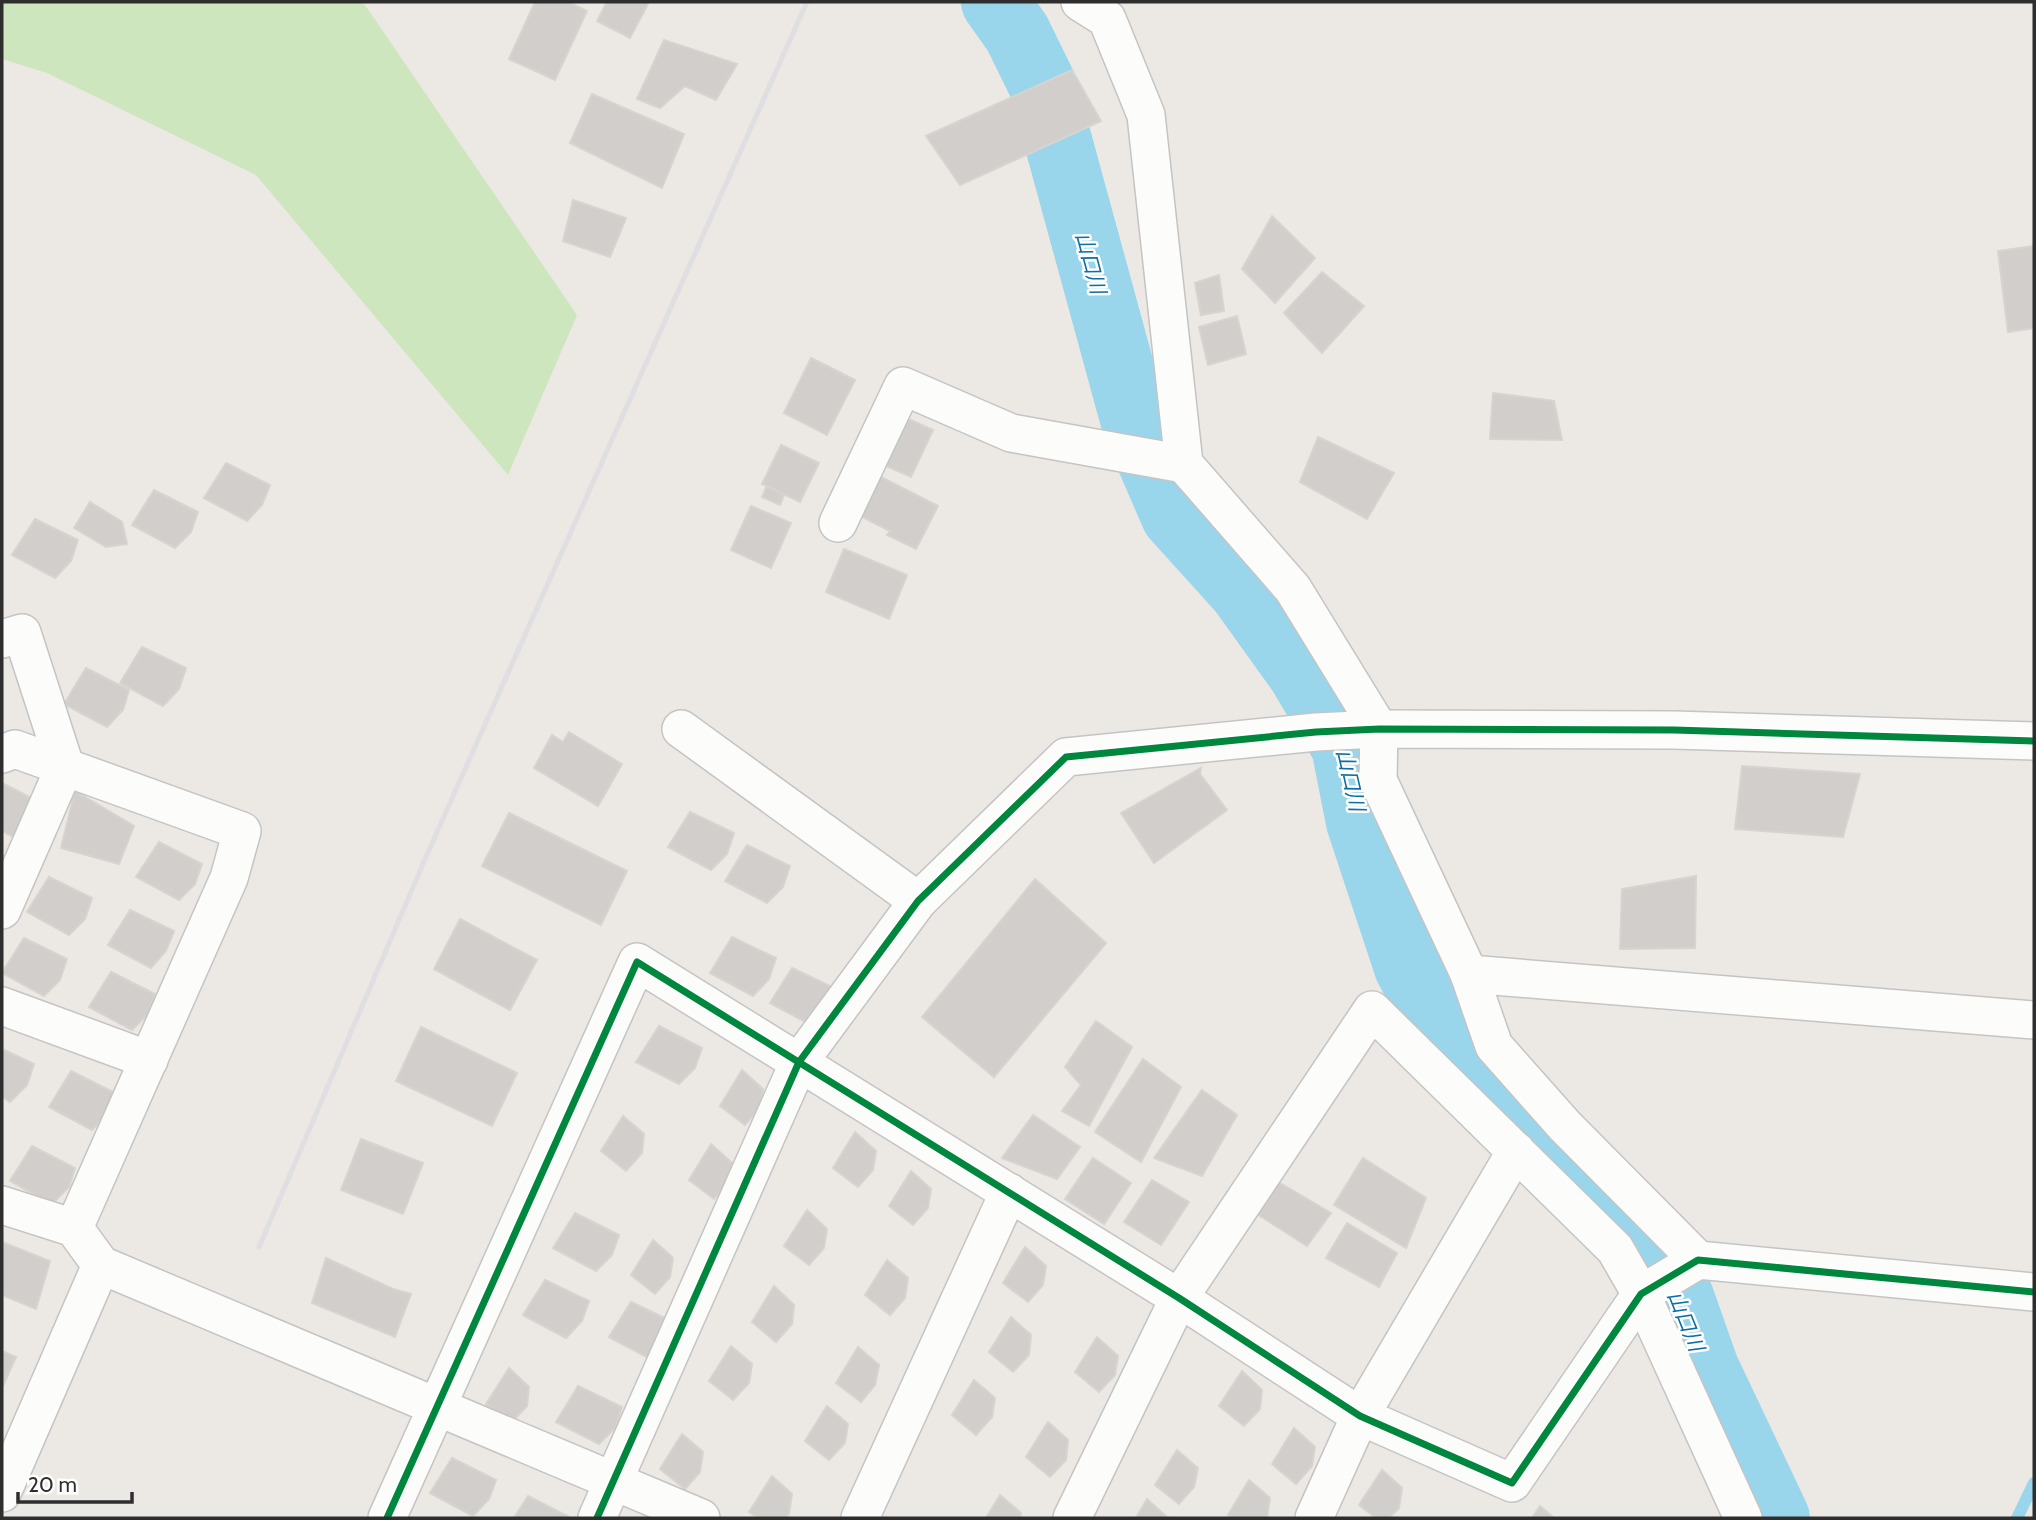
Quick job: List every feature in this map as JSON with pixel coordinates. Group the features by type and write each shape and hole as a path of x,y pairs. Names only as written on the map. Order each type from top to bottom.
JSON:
{"street":[{"path":"1080,2 1107,19 1146,115 1182,463 1293,589 1379,729 1378,780 1469,974 1494,1046 1565,1126 1698,1260"},
{"path":"838,523 903,386 1011,433 1182,463"},
{"path":"2,639 22,633 65,766 2,910"},
{"path":"681,729 918,901"},
{"path":"597,1518 799,1062 918,901 1066,757 1316,732 1379,729 1674,730 2034,741"},
{"path":"2,754 15,749 242,831 229,878 74,1228"},
{"path":"387,1518 637,962 1179,1298 1360,1416 1512,1483 1641,1294 1698,1260 2034,1292"},
{"path":"1469,974 2034,1020"},
{"path":"2,1006 149,1060"},
{"path":"1072,1518 1179,1298 1372,1010 1615,1249 1641,1294 1743,1518"},
{"path":"1314,1518 1360,1416 1516,1151"},
{"path":"860,1518 1009,1192"},
{"path":"2,1205 74,1228 101,1265 614,1479 701,1518"},
{"path":"2,1493 11,1446 101,1265"}],"green space":[{"path":"2,2 357,2 365,5 577,315 508,475 256,175 47,73 2,59"}],"building":[{"path":"535,2 568,2 587,11 555,80 509,59"},
{"path":"607,2 649,2 630,38 597,21"},
{"path":"664,40 737,64 716,100 685,86 660,108 637,99"},
{"path":"1072,70 1101,121 960,185 926,136"},
{"path":"592,94 684,134 662,188 570,143"},
{"path":"573,200 626,218 610,257 563,241"},
{"path":"1272,216 1315,258 1275,303 1242,269"},
{"path":"2034,246 2034,328 2008,332 1998,251"},
{"path":"1322,272 1364,306 1322,353 1284,313"},
{"path":"1219,275 1224,311 1201,315 1195,283"},
{"path":"1237,316 1246,354 1208,365 1199,327"},
{"path":"811,358 855,380 827,435 784,413"},
{"path":"1493,393 1554,401 1562,440 1490,439"},
{"path":"897,414 933,430 911,477 875,461"},
{"path":"1318,437 1394,473 1367,519 1300,482"},
{"path":"781,445 819,463 800,502 762,484"},
{"path":"226,463 270,485 262,505 247,521 204,498"},
{"path":"869,471 938,506 916,549 887,535 890,531 849,510"},
{"path":"767,486 784,495 780,505 762,497"},
{"path":"154,490 198,512 191,532 175,548 132,525"},
{"path":"90,502 122,522 127,544 106,547 74,528"},
{"path":"751,506 791,523 771,568 731,550"},
{"path":"35,519 78,540 71,561 55,578 12,555"},
{"path":"844,549 907,575 889,619 826,592"},
{"path":"142,647 186,668 179,689 163,706 120,683"},
{"path":"86,668 129,690 123,710 107,727 64,704"},
{"path":"569,732 622,764 598,806 534,768 552,735 563,742"},
{"path":"1742,766 1860,774 1843,837 1735,829"},
{"path":"1201,768 1200,774 1227,810 1154,863 1121,813"},
{"path":"2,783 37,801 15,838 2,831"},
{"path":"75,791 134,826 119,864 61,848"},
{"path":"690,812 734,833 727,854 711,870 668,847"},
{"path":"509,813 627,871 601,925 482,866"},
{"path":"159,842 202,864 195,884 179,900 136,877"},
{"path":"747,845 790,866 783,887 767,903 725,881"},
{"path":"1696,876 1695,948 1620,949 1622,889"},
{"path":"49,877 92,898 85,919 69,935 27,912"},
{"path":"1035,879 1106,943 994,1077 922,1017"},
{"path":"130,910 174,931 166,951 151,968 108,945"},
{"path":"460,919 537,960 510,1010 434,969"},
{"path":"732,937 776,958 769,979 753,996 710,973"},
{"path":"24,938 67,959 60,980 44,996 2,973"},
{"path":"792,968 836,989 813,1026 770,1003"},
{"path":"111,972 155,994 148,1014 132,1030 89,1007"},
{"path":"1096,1021 1132,1047 1089,1126 1062,1111 1081,1085 1065,1067"},
{"path":"659,1026 702,1048 695,1068 679,1084 636,1062"},
{"path":"421,1027 517,1073 492,1126 396,1081"},
{"path":"2,1049 34,1064 27,1085 10,1102 2,1097"},
{"path":"1143,1059 1181,1087 1141,1162 1095,1132"},
{"path":"742,1070 763,1089 760,1108 745,1125 720,1106"},
{"path":"71,1071 115,1093 108,1113 92,1130 49,1107"},
{"path":"1202,1090 1237,1115 1202,1176 1154,1158"},
{"path":"1033,1115 1080,1147 1057,1179 1002,1158"},
{"path":"623,1116 644,1134 642,1153 626,1171 601,1151"},
{"path":"855,1132 876,1151 873,1170 858,1187 833,1168"},
{"path":"361,1139 423,1163 403,1214 341,1190"},
{"path":"711,1144 732,1163 729,1182 714,1199 689,1180"},
{"path":"32,1146 75,1168 69,1187 52,1204 10,1181"},
{"path":"1093,1158 1131,1183 1104,1224 1065,1199"},
{"path":"1363,1158 1426,1198 1406,1248 1334,1205"},
{"path":"911,1171 931,1189 928,1208 913,1225 889,1206"},
{"path":"1268,1176 1331,1213 1307,1246 1246,1207"},
{"path":"1152,1180 1189,1202 1161,1245 1124,1222"},
{"path":"807,1210 827,1229 824,1248 809,1265 784,1246"},
{"path":"575,1213 619,1235 612,1255 596,1271 553,1248"},
{"path":"1347,1223 1397,1253 1379,1287 1326,1258"},
{"path":"653,1240 673,1258 670,1277 655,1294 631,1275"},
{"path":"2,1242 50,1261 36,1309 2,1295"},
{"path":"1025,1247 1046,1266 1043,1285 1028,1302 1003,1283"},
{"path":"326,1258 393,1289 411,1294 395,1337 312,1303"},
{"path":"887,1260 908,1278 905,1298 890,1315 865,1295"},
{"path":"545,1280 589,1301 582,1321 566,1338 523,1315"},
{"path":"774,1286 794,1305 792,1324 776,1342 752,1322"},
{"path":"631,1302 675,1323 652,1360 609,1337"},
{"path":"1011,1317 1031,1335 1029,1355 1013,1372 989,1352"},
{"path":"1097,1337 1118,1356 1115,1375 1099,1392 1075,1372"},
{"path":"731,1346 752,1364 749,1383 733,1400 709,1381"},
{"path":"858,1347 879,1365 875,1385 861,1402 836,1383"},
{"path":"2,1351 16,1357 2,1388"},
{"path":"509,1368 529,1387 527,1406 511,1423 486,1404"},
{"path":"1242,1371 1262,1390 1260,1409 1244,1426 1219,1406"},
{"path":"974,1380 995,1398 992,1417 976,1435 952,1415"},
{"path":"578,1386 622,1407 615,1428 599,1444 556,1422"},
{"path":"827,1406 848,1424 845,1443 829,1460 805,1441"},
{"path":"1048,1422 1068,1440 1066,1460 1050,1477 1026,1457"},
{"path":"1294,1428 1315,1447 1312,1466 1296,1484 1272,1464"},
{"path":"682,1434 703,1452 700,1472 685,1489 660,1469"},
{"path":"1177,1450 1198,1468 1194,1487 1179,1504 1155,1485"},
{"path":"452,1458 496,1480 489,1499 473,1516 430,1493"},
{"path":"1382,1470 1402,1488 1399,1508 1389,1518 1376,1518 1359,1505"},
{"path":"772,1476 792,1494 789,1514 785,1518 758,1518 749,1512"},
{"path":"1249,1480 1270,1498 1267,1518 1232,1518 1228,1515"},
{"path":"1000,1495 1021,1513 1020,1518 986,1518"},
{"path":"528,1496 571,1518 514,1518"},
{"path":"1147,1499 1168,1518 1136,1518"},
{"path":"1540,1506 1554,1518 1532,1518"}],"waterway":[{"name":"山口川","path":"995,2 1017,33 1043,86 1136,426 1175,516 1242,590 1301,672 1345,746 1360,822 1408,967 1446,1037 1578,1172 1622,1213 1680,1297 1705,1368 1776,1518"},
{"path":"2017,1518 2034,1483"}],"railway":[{"path":"259,1247 426,857 807,2"}],"cycle path":[{"path":"597,1518 799,1062 918,901 1066,757 1316,732 1379,729 1674,730 2034,741"},
{"path":"387,1518 637,962 1179,1298 1360,1416 1512,1483 1641,1294 1698,1260 2034,1292"}]}
